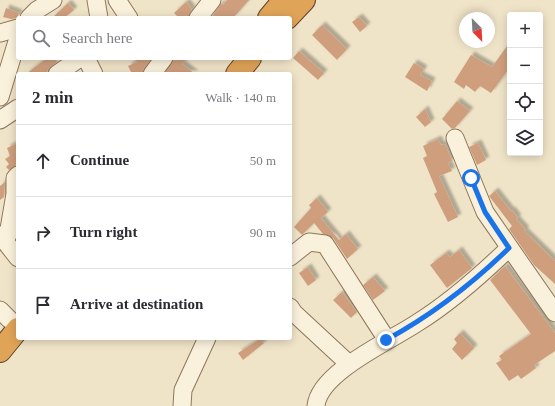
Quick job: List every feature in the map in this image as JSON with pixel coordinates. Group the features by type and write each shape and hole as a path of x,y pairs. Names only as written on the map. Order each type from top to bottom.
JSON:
{"highway":[{"path":"271,16 284,0"},
{"path":"289,16 304,0"},
{"path":"224,72 234,60"},
{"path":"239,72 248,60"},
{"path":"0,351 9,320"}],"street":[{"path":"31,16 47,2 53,0"},
{"path":"96,0 99,16"},
{"path":"117,0 128,16"},
{"path":"200,16 212,0"},
{"path":"0,33 16,29"},
{"path":"0,97 16,45"},
{"path":"60,72 77,60"},
{"path":"87,60 93,72"},
{"path":"154,72 162,60"},
{"path":"0,120 16,109"},
{"path":"455,138 485,212 555,313"},
{"path":"16,178 15,194 8,233 16,253"},
{"path":"292,255 309,242 325,244 386,340"},
{"path":"316,406 317,400 327,385 358,356 417,323 466,287 509,248"},
{"path":"292,310 349,364"},
{"path":"182,406 183,390 206,340"}],"building":[{"path":"227,0 249,0 235,16 212,16 221,3 223,5"},
{"path":"186,2 192,9 189,16 177,16 174,13"},
{"path":"68,3 74,10 66,16 54,16"},
{"path":"6,8 19,13 16,18 11,19 3,17"},
{"path":"359,17 367,26 360,32 352,22"},
{"path":"322,25 347,49 337,60 312,35"},
{"path":"507,46 507,71 491,93 480,86 475,92 466,85 464,89 454,82 471,55 492,67"},
{"path":"299,51 324,73 318,80 293,58"},
{"path":"44,60 56,60 57,62 48,69 47,72 29,72"},
{"path":"135,60 150,60 143,72 131,72 128,66 137,62"},
{"path":"173,60 185,60 182,64 192,72 165,72"},
{"path":"414,63 424,69 420,75 432,81 427,91 405,77"},
{"path":"457,101 470,111 455,128 452,129 442,119"},
{"path":"425,109 431,122 425,127 416,117"},
{"path":"438,139 441,145 445,144 452,161 448,163 452,171 439,176 458,217 448,222 434,194 437,192 423,158 427,156 423,146"},
{"path":"478,143 486,160 477,165 469,147"},
{"path":"16,144 16,166 9,170 6,167 9,164 5,159 10,156 7,148"},
{"path":"5,182 4,197 0,200 0,186"},
{"path":"495,191 518,218 516,219 526,230 524,231 555,261 555,284 534,265 509,229 512,226 489,196"},
{"path":"317,198 328,212 321,218 339,240 346,234 358,249 347,259 333,238 323,234 314,223 302,235 294,227 311,208 309,205"},
{"path":"459,250 472,268 447,288 430,265 446,253 450,257"},
{"path":"505,266 555,333 555,351 534,365 536,368 521,379 518,375 509,381 496,363 502,360 499,356 531,334 490,280"},
{"path":"308,267 316,280 308,286 299,273"},
{"path":"373,277 385,291 373,300 363,285"},
{"path":"342,292 357,312 351,318 333,300"},
{"path":"460,333 474,348 462,360 452,349 457,343 454,339"},
{"path":"258,340 261,340 264,343 243,360 238,353"}],"route":[{"path":"386,340 417,323 466,287 483,274 509,248 485,212 471,178"}]}
